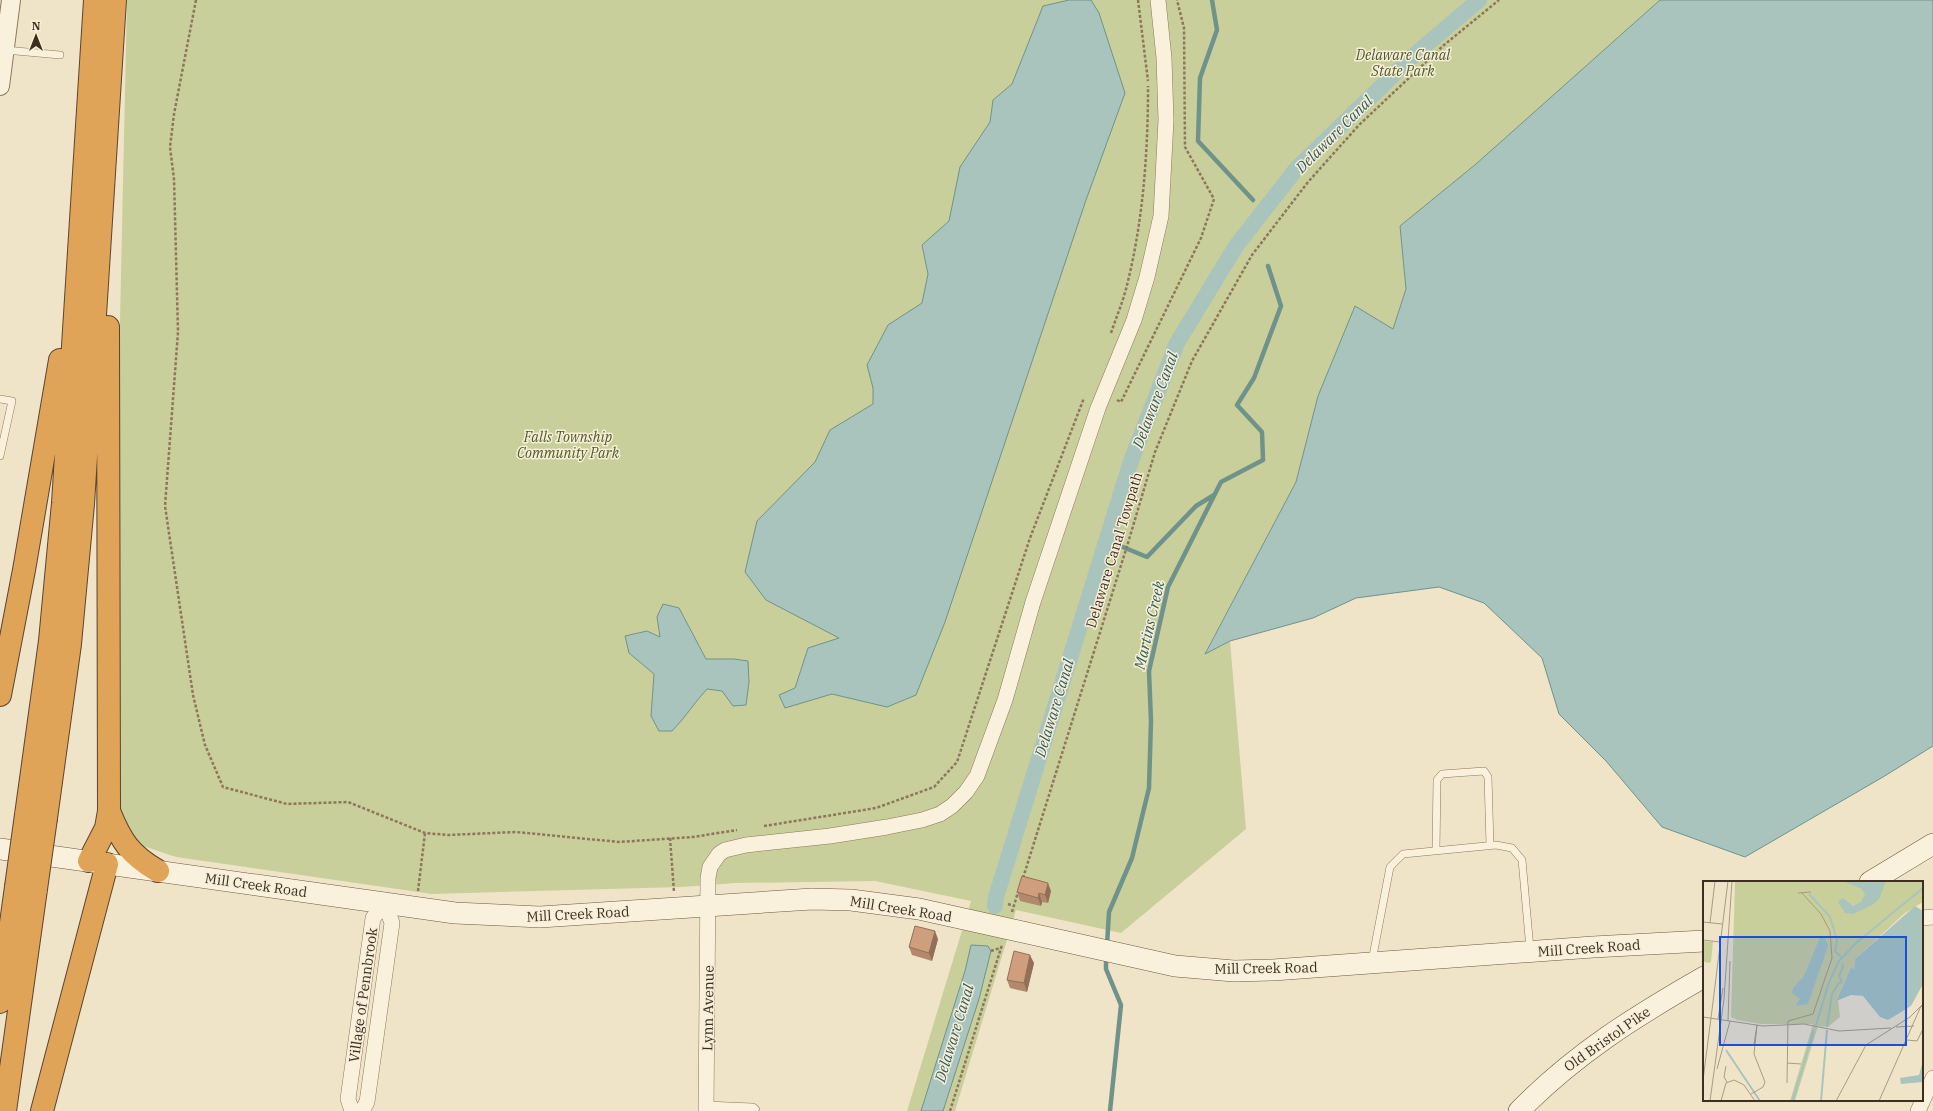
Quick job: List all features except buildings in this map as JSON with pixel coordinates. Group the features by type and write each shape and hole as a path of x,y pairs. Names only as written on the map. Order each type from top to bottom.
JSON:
{"highway":[{"path":"36,817 46,671 63,495 95,0"},
{"path":"5,1111 26,888 36,817 68,659 77,566 116,0"},
{"path":"42,1111 109,811 107,129"},
{"path":"0,695 24,570 80,240"},
{"path":"109,811 124,844 143,862 158,871"},
{"path":"0,1002 26,888"}],"main road":[{"path":"1872,881 1933,844"},
{"name":"Mill Creek Road","path":"0,849 455,913 540,916 812,899 874,902 919,909 1175,966 1234,971 1703,941"},
{"name":"Old Bristol Pike","path":"1519,1111 1546,1084 1598,1042 1644,1011 1703,978"}],"street":[{"path":"0,86 2,50 11,0"},
{"name":"Lynn Avenue","path":"706,1110 709,906 708,878 710,867 719,854 725,850 746,845 830,836 922,820 940,814 952,806 966,792 976,776 1005,700 1033,602 1098,408 1134,320 1147,277 1161,216 1166,120 1164,58 1158,0"},
{"name":"Village of Pennbrook","path":"352,1111 348,1099 373,918 385,903"},
{"name":"Village of Pennbrook","path":"362,1111 367,1102 392,923 385,903"},
{"path":"1923,918 1933,917"},
{"path":"1923,1100 1933,1078"},
{"path":"1918,1111 1923,1101"},
{"path":"706,1110 752,1111"}],"lane":[{"path":"2,50 60,55"},
{"path":"0,398 12,401 0,456"},
{"path":"1436,850 1437,780 1442,774 1484,771 1488,777 1490,845"},
{"path":"1371,963 1390,867 1402,854 1490,845 1512,848 1522,860 1530,951"}],"path":[{"path":"196,0 174,114 170,147 174,179 178,332 165,506 193,696 205,745 223,787 287,804 348,802 425,833 448,835 516,832 596,841 619,842 740,830"},
{"path":"1108,340 1126,290 1140,221 1148,129 1148,82 1138,0"},
{"name":"Delaware Canal Towpath","path":"1008,904 1014,906 1125,553 1155,452 1192,360 1252,255 1308,182 1359,125 1444,45 1498,0"},
{"path":"756,828 876,808 934,787 957,762 1030,538 1087,391"},
{"path":"416,907 425,833"},
{"path":"670,838 676,908"},
{"path":"950,1111 1001,948 991,951"}],"green space":[{"name":"Falls Township Community Park","path":"127,0 1660,0 1476,164 1400,226 1406,289 1393,330 1355,306 1318,396 1296,482 1205,653 1230,641 1246,829 1121,933 1016,910 955,1111 907,1111 971,901 875,881 736,883 682,887 432,894 176,857 140,845 123,822 118,806 117,458"}],"water":[{"path":"1069,0 1091,0 1099,13 1125,93 1086,200 945,622 916,695 887,707 832,694 785,708 779,695 795,688 808,648 839,638 766,600 745,572 757,521 815,462 830,430 873,404 873,388 867,365 888,325 922,303 928,274 922,245 949,221 960,167 990,122 993,100 1012,84 1043,6"},
{"path":"1660,0 1933,0 1933,746 1883,777 1745,857 1662,827 1606,761 1559,714 1542,658 1484,603 1439,587 1356,598 1313,618 1230,641 1205,654 1296,482 1318,396 1355,306 1393,329 1406,289 1400,226 1476,164"},
{"path":"663,604 679,608 706,659 734,659 748,661 749,682 746,705 733,706 722,691 707,689 672,731 659,731 651,716 654,674 629,653 625,636 647,631 660,637 657,617"},
{"path":"971,945 988,946 991,951 979,999 943,1111 921,1111 965,971"}],"waterway":[{"name":"Martins Creek","path":"1212,0 1217,30 1200,78 1198,141 1253,200"},
{"name":"Delaware Canal","path":"995,906 996,897 1131,461 1177,343 1236,246 1297,168 1413,56 1479,0"},
{"name":"Martins Creek","path":"1107,945 1109,912 1132,858 1149,788 1151,721 1149,671 1168,587 1221,482 1263,460 1262,432 1237,405 1254,378 1281,306 1268,266"},
{"path":"1106,540 1147,557 1196,506 1214,495"},
{"name":"Martins Creek","path":"1106,957 1106,969 1121,1005 1110,1111"}],"park label":[{"name":"Delaware Canal State Park","path":"1403,64"}]}
